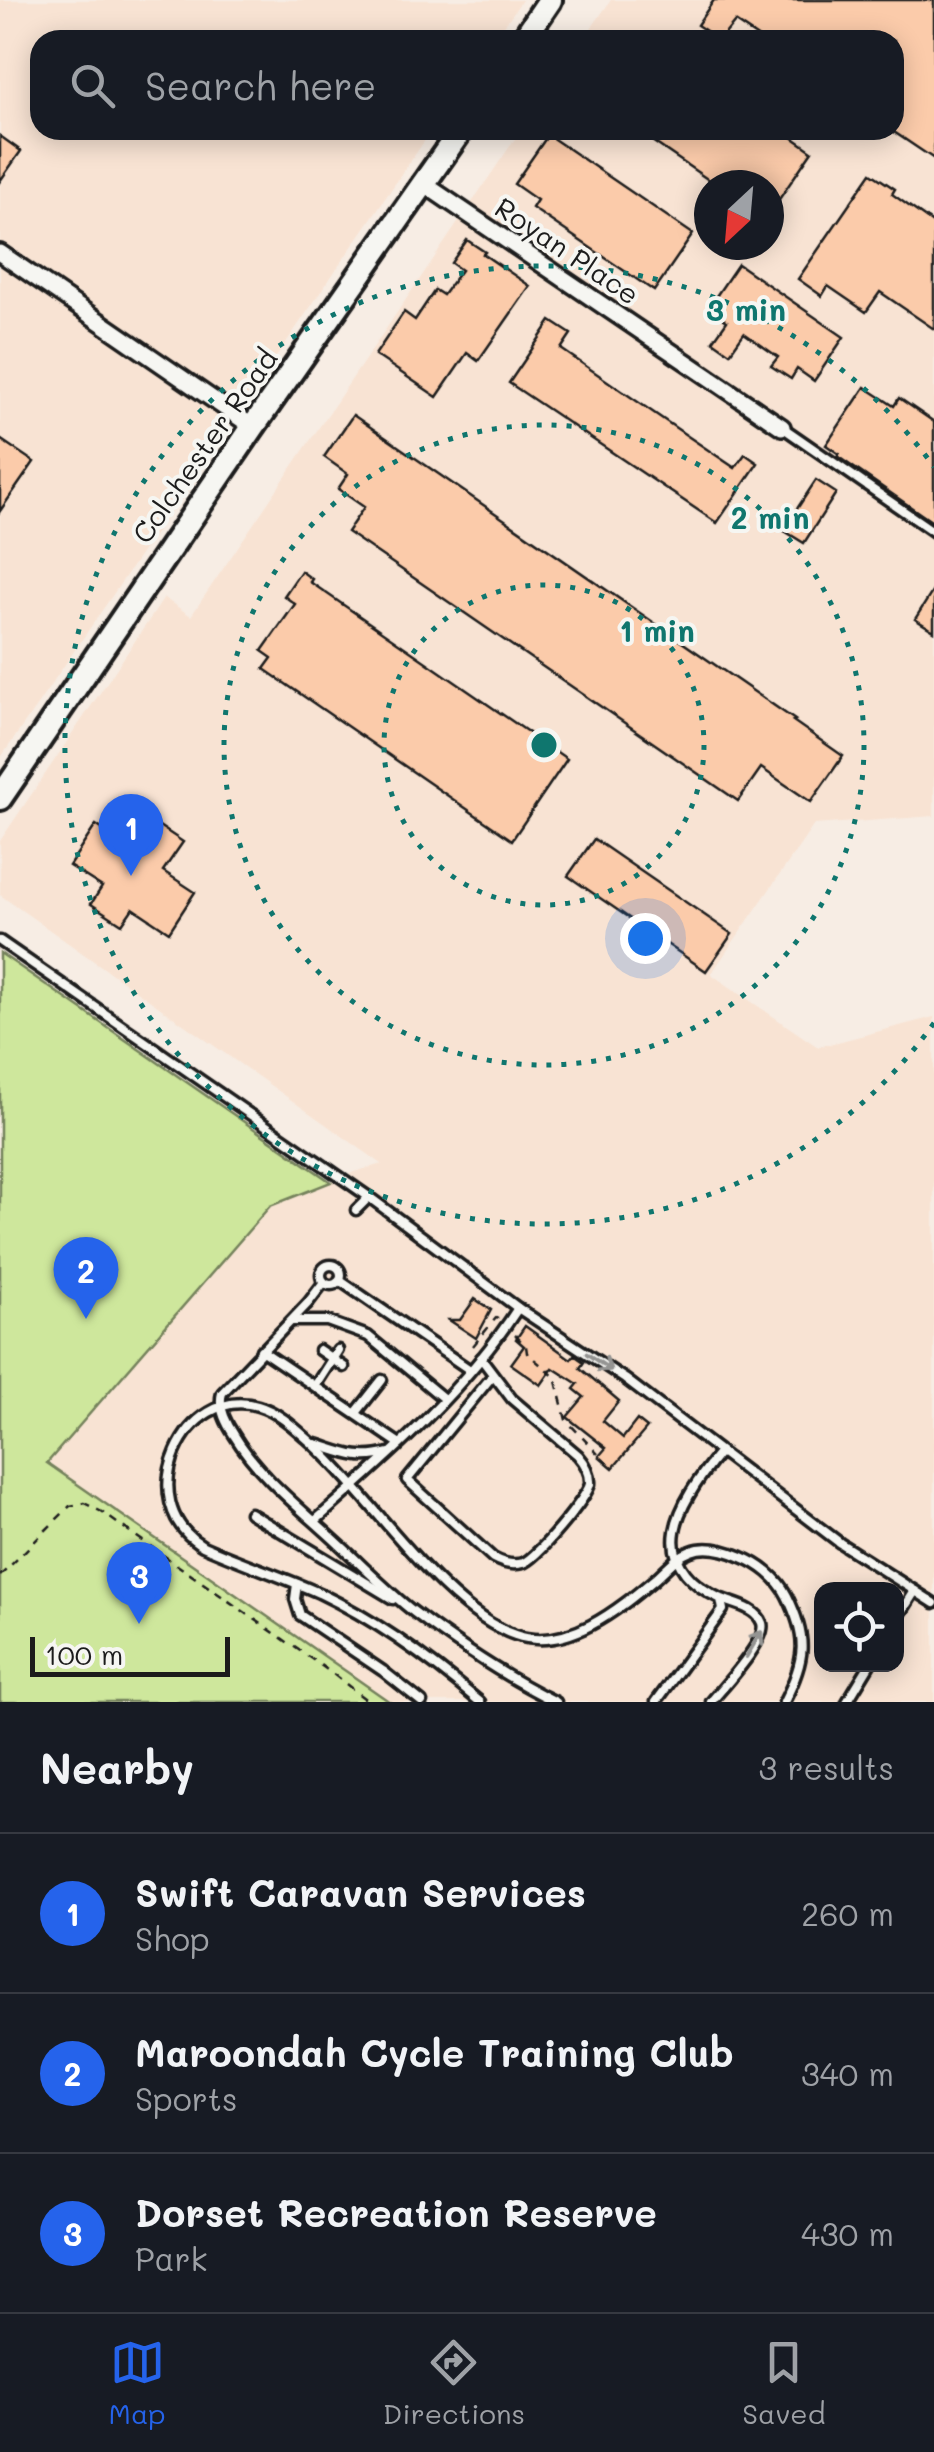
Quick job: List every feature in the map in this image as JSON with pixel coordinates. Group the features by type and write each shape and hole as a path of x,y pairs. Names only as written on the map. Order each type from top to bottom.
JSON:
{"main road":[{"path":"530,30 550,0"},
{"name":"Colchester Road","path":"0,798 454,140"}],"street":[{"name":"Royan Place","path":"424,184 782,428"},
{"path":"0,252 253,428"}],"lane":[{"path":"782,428 934,532"},
{"path":"0,941 368,1198 518,1308 625,1379 840,1543 934,1603"},
{"path":"356,1210 368,1198"},
{"path":"324,1282 322,1270 330,1265 338,1268 339,1280"},
{"path":"324,1282 332,1284 339,1280"},
{"path":"339,1280 470,1370"},
{"path":"324,1282 292,1321 226,1387 220,1397 221,1408 233,1434 260,1469 410,1609"},
{"path":"315,1521 444,1399 518,1308"},
{"path":"292,1321 327,1321 368,1336 444,1399"},
{"path":"261,1350 400,1444"},
{"path":"319,1350 344,1367"},
{"path":"315,1386 338,1350"},
{"path":"480,1358 512,1399 578,1455 589,1474 590,1483 582,1499 542,1549 534,1558 513,1564 502,1564 492,1558 407,1480 493,1375"},
{"path":"356,1413 382,1380"},
{"path":"480,1702 390,1632 322,1595 204,1546 187,1534 171,1506 168,1483 174,1455 185,1434 206,1414 237,1402 268,1410 311,1443 355,1486 455,1596 489,1622 517,1636 553,1639 585,1628 629,1600 676,1559 694,1549 726,1550 758,1563 783,1588 799,1621 804,1652 784,1702"},
{"path":"311,1443 354,1457 371,1458 390,1452"},
{"path":"710,1702 754,1648 763,1630 756,1615 691,1581 676,1559 677,1520 687,1497 720,1452"},
{"path":"250,1513 410,1609 480,1660 556,1702"},
{"path":"298,1584 295,1599 300,1615 422,1702"},
{"path":"904,1609 915,1592"},
{"path":"656,1702 713,1626 723,1610 722,1599"},
{"path":"847,1702 865,1672"}],"path":[{"path":"473,1346 502,1315"},
{"path":"514,1334 526,1346 526,1353 555,1377 566,1420 598,1454"},
{"path":"0,1576 58,1516 70,1506 84,1503 369,1702"}],"shaded area":[{"path":"0,0 522,0 501,30 30,30 30,140 425,140 0,759"},
{"path":"611,0 934,0 934,816 814,825 711,974 818,1047 934,1017 934,1702 390,1702 47,1463 270,1206 382,1164 0,895 0,841 164,598 191,616 514,140 904,140 904,30 590,30"}],"green space":[{"path":"0,953 331,1182 270,1206 47,1463 390,1702 0,1702"}],"building":[{"path":"714,0 934,0 934,159 904,139 904,30 747,30 735,22 728,30 705,30 697,25"},
{"path":"0,136 21,151 0,181"},
{"path":"545,140 555,140 693,234 654,291 532,208 537,200 514,184"},
{"path":"651,140 796,140 812,151 784,192 784,170 694,170"},
{"path":"871,173 895,189 892,194 934,224 934,329 880,292 866,312 828,286 822,296 798,279"},
{"path":"467,240 530,286 478,361 467,353 437,397 375,355 404,312 415,320 435,290 443,295 461,270 451,263"},
{"path":"738,264 844,337 814,381 797,369 791,379 771,366 778,357 744,333 730,353 713,341 727,321 708,308"},
{"path":"551,321 571,334 561,349 689,437 735,468 745,454 758,463 717,523 509,383"},
{"path":"865,387 894,406 899,398 934,422 934,523 826,445"},
{"path":"353,415 843,756 811,802 761,768 738,801 347,532 364,507 338,489 348,474 324,457"},
{"path":"0,439 34,462 0,511"},
{"path":"816,480 836,493 804,543 783,530"},
{"path":"301,571 312,579 310,582 567,759 512,840 264,669 272,658 262,651 295,604 284,596"},
{"path":"934,589 934,631 915,619"},
{"path":"144,816 183,842 163,871 195,892 169,932 133,908 122,924 91,904 102,887 69,866 96,825 125,845"},
{"path":"594,839 732,934 706,971 568,876"},
{"path":"475,1299 491,1310 476,1338 449,1320 460,1320"},
{"path":"525,1326 571,1359 574,1355 584,1362 580,1368 619,1401 603,1421 623,1438 637,1420 647,1428 613,1468 599,1456 606,1448 567,1417 584,1397 574,1389 578,1384 553,1368 541,1385 511,1364 524,1346 516,1339"}],"place":[{"name":"Swift Caravan Services","path":"131,876"},
{"name":"Maroondah Cycle Training Club","path":"86,1319"},
{"name":"Dorset Recreation Reserve","path":"139,1624"}]}
